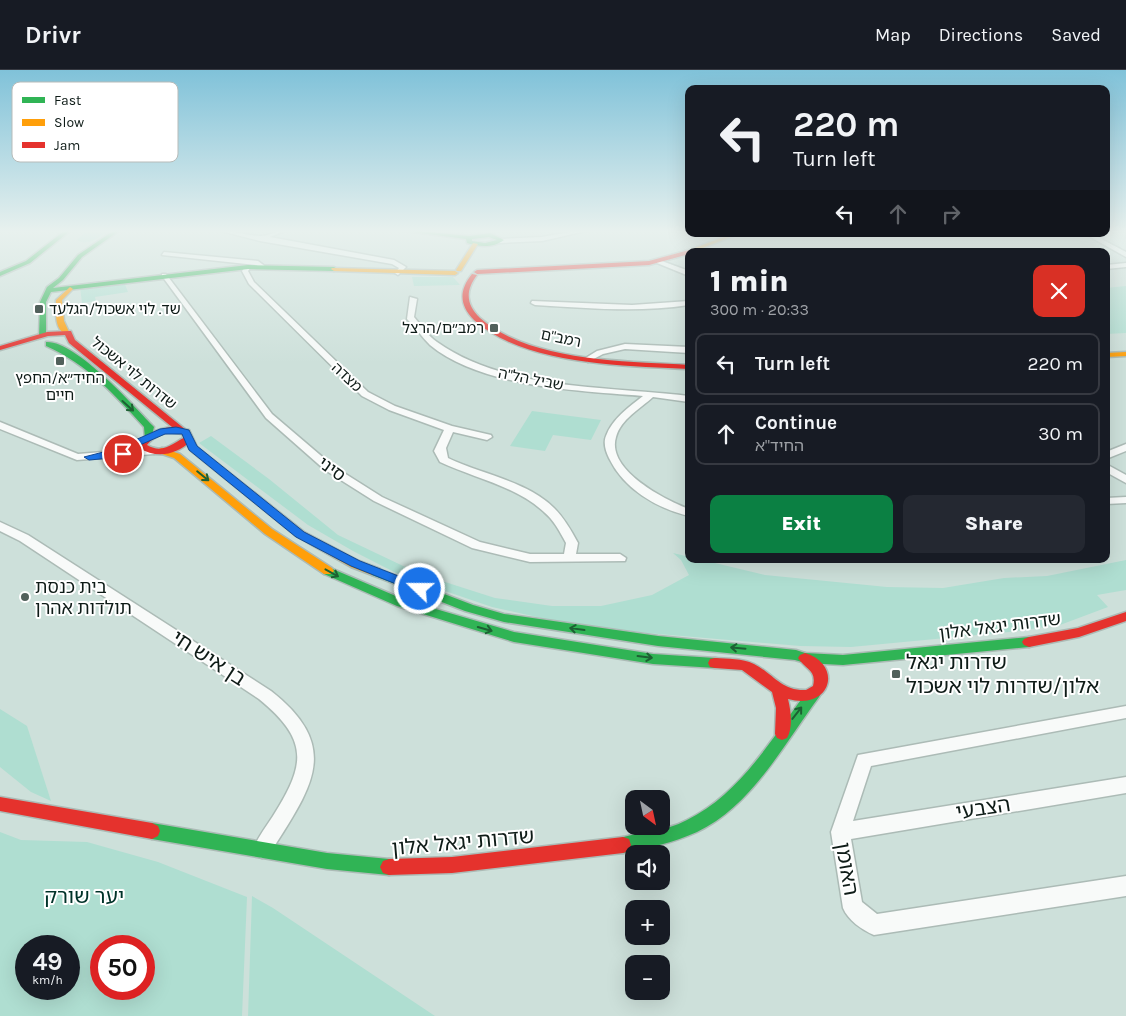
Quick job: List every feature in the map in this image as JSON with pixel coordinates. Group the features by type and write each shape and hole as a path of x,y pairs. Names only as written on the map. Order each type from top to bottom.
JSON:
{"main road":[{"path":"63,275 52,287 43,302 43,341 67,335 60,321 59,300 74,285"},
{"path":"74,285 73,278 76,275"},
{"path":"52,287 163,275"},
{"name":"רמב\"ם","path":"467,275 464,302 469,313 495,333 517,344 561,355 685,367"},
{"name":"שדרות לוי אשכול","path":"67,335 185,435 193,448 300,534 355,564 469,608 504,618 658,641 786,654"},
{"name":"שדרות לוי אשכול","path":"43,341 58,346 72,356 135,412 150,427 147,438"},
{"path":"1110,355 1126,354"},
{"path":"158,451 182,445 185,435 163,431 147,438 142,446 158,451 177,456 258,525 293,551 341,578 401,603 514,636 583,650 732,664 750,668 779,690 797,696 814,694 823,682 819,668 805,658 786,654 778,656 767,663 766,676 770,682"},
{"name":"שדרות יגאל אלון","path":"805,658 843,660 875,658 1056,640 1083,633 1126,616"},
{"name":"שדרות יגאל אלון","path":"823,682 836,672 875,658"},
{"path":"779,690 783,708 782,734"},
{"name":"שדרות יגאל אלון","path":"0,804 262,848 338,864 378,867 445,866 634,842 670,836 703,822 722,809 747,783 782,734 814,694"},
{"name":"שדרות יגאל אלון","path":"0,811 47,813"}],"street":[{"name":"סיני","path":"164,275 268,416 329,468 378,499 476,546 530,558 620,558"},
{"name":"מצדה","path":"247,275 251,283 365,394 392,408 450,428 487,437"},
{"name":"שביל הל\"ה","path":"413,299 410,317 418,330 432,343 468,363 520,378 572,387 685,399"},
{"path":"536,302 630,307 672,306 685,304"},
{"path":"588,358 618,346 633,345 685,350"},
{"path":"650,396 618,423 610,436 611,449 617,465 628,479 667,506 685,512"},
{"path":"0,425 68,455 89,457 158,451"},
{"path":"450,428 450,432 439,449 439,455 444,460 516,489 537,500 556,515 572,543 569,559"},
{"path":"89,457 118,451 147,438"},
{"path":"1110,454 1126,447"},
{"path":"1110,469 1126,480"},
{"path":"1110,501 1126,500"},
{"name":"בן איש חי","path":"0,526 32,543 265,695 286,712 303,737 306,757 300,785 262,848"},
{"name":"האומן","path":"1126,712 864,760 840,832 854,908 874,925 1126,886"},
{"name":"הצבעי","path":"840,832 1126,785"}],"green space":[{"path":"412,277 453,277 460,285 414,286"},
{"path":"124,282 128,292 95,297 96,301 82,303 80,287"},
{"path":"1126,286 1126,333 1110,334 1110,288"},
{"path":"532,411 601,420 591,440 553,435 545,451 510,446"},
{"path":"211,436 269,479 338,535 420,574 495,598 552,606 601,606 652,595 689,575 681,560 673,553 685,556 685,563 715,563 765,575 887,587 943,588 1004,578 1047,576 1126,560 1126,590 1097,595 1108,607 1060,625 1009,632 851,647 800,646 647,633 550,620 492,607 404,577 308,525 199,443"},
{"path":"0,709 27,726 51,801 31,792 0,767"},
{"name":"יער שורק","path":"0,832 21,840 87,842 158,862 247,897 242,1016 0,1016"},
{"path":"252,896 273,908 435,1016 248,1016"}],"traffic: fast":[{"path":"42,336 43,302 50,287 64,275"},
{"path":"50,290 178,275"},
{"path":"49,344 77,359 103,380 149,427 148,437"},
{"path":"328,571 401,603 514,637 653,659 715,663"},
{"path":"376,572 469,608 504,618 658,641 796,655 805,658"},
{"path":"805,658 843,660 1029,642"},
{"path":"623,845 661,838 692,826 716,812 756,772 814,693"},
{"path":"152,831 327,861 389,867"}],"traffic: slow":[{"path":"65,332 60,321 59,300 70,289"},
{"path":"1110,355 1126,354"},
{"path":"172,430 186,432 193,448 300,534 355,564 376,572"},
{"path":"162,451 177,456 269,531 307,559 328,571"}],"traffic: jam":[{"path":"474,275 467,284 465,294 468,308 489,329 513,341 572,357 685,367"},
{"path":"0,348 47,334 68,333 72,341 181,430"},
{"path":"172,430 154,434 142,446 160,452 178,447 188,439"},
{"path":"1029,642 1079,633 1126,616"},
{"path":"715,663 746,666 790,695 807,696 819,689 821,677 813,663 805,658"},
{"path":"779,690 783,708 782,734"},
{"path":"0,804 152,831"},
{"path":"389,867 452,865 623,845"}],"place":[{"name":"שד. לוי אשכול/הגלעד","path":"39,309"},
{"name":"רמב״ם/הרצל","path":"494,328"},
{"name":"החיד״א/החפץ חיים","path":"60,361"},
{"name":"בית כנסת תולדות אהרן","path":"25,597"},
{"name":"שדרות יגאל אלון/שדרות לוי אשכול","path":"896,674"}],"route":[{"path":"123,454 89,457 118,451 163,431 181,430 186,432 193,448 300,534 355,564 420,589"}]}
